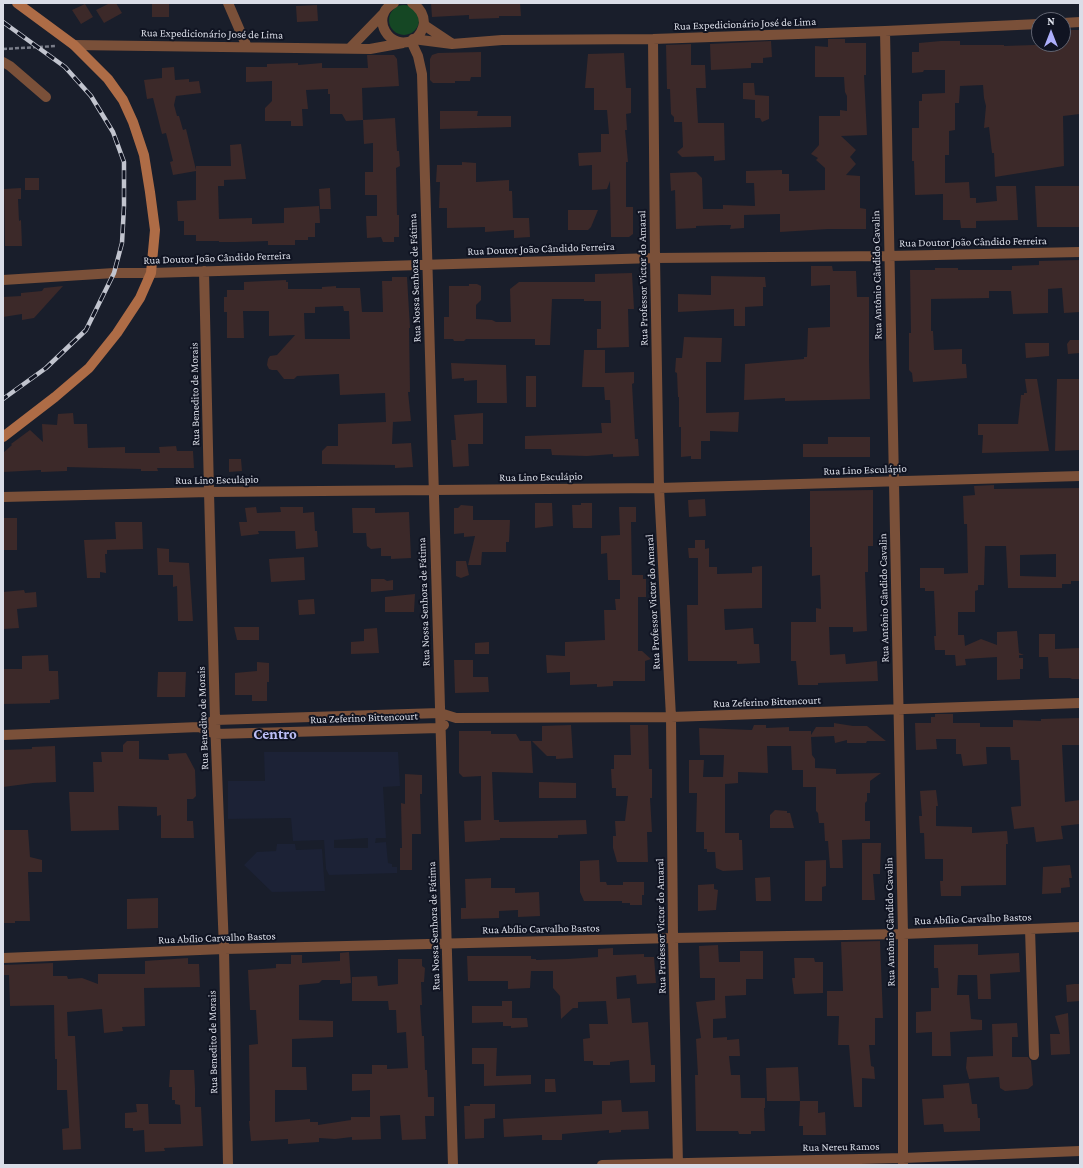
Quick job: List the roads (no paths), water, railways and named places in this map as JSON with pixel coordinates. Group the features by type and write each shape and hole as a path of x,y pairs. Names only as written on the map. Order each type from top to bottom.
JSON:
{"main road":[{"path":"3,437 55,397 89,368 116,333 140,298 151,273 155,230 144,155 134,122 123,100 108,79 74,44 17,3"}],"street":[{"path":"228,3 247,47"},
{"path":"388,7 382,21 386,34 391,39 409,41 422,32 424,25 422,7 412,3"},
{"path":"350,48 388,7"},
{"name":"Rua Expedicionário José de Lima","path":"74,44 370,49 409,41 452,44 502,40 653,39 1031,24"},
{"path":"424,25 452,44"},
{"name":"Rua Antônio Cândido Cavalin","path":"885,31 888,256 903,934 903,1162"},
{"name":"Rua Professor Victor do Amaral","path":"653,39 659,488 671,717 673,938 678,1164"},
{"name":"Rua Nossa Senhora de Fátima","path":"409,41 418,56 422,74 426,264 453,1165"},
{"path":"3,62 10,66 46,97"},
{"name":"Rua Doutor João Cândido Ferreira","path":"3,280 114,273 655,258 888,256 1080,252"},
{"name":"Rua Benedito de Morais","path":"204,271 208,492 215,734 224,949 228,1165"},
{"name":"Rua Lino Esculápio","path":"3,497 208,492 659,488 1080,476"},
{"name":"Rua Zeferino Bittencourt","path":"3,735 199,727 215,720 440,713 456,718 671,717 1080,702"},
{"path":"440,728 456,718"},
{"name":"Rua Zeferino Bittencourt","path":"199,727 215,734 440,728"},
{"name":"Rua Abílio Carvalho Bastos","path":"3,958 224,949 903,934 1080,927"},
{"path":"1030,929 1034,1055"},
{"name":"Rua Nereu Ramos","path":"602,1165 903,1162 1080,1151"}],"railway":[{"path":"3,22 65,67 91,96 113,132 124,162 122,243 114,273 86,330 46,368 3,399"}],"district":[{"name":"Centro","path":"275,734"}]}
